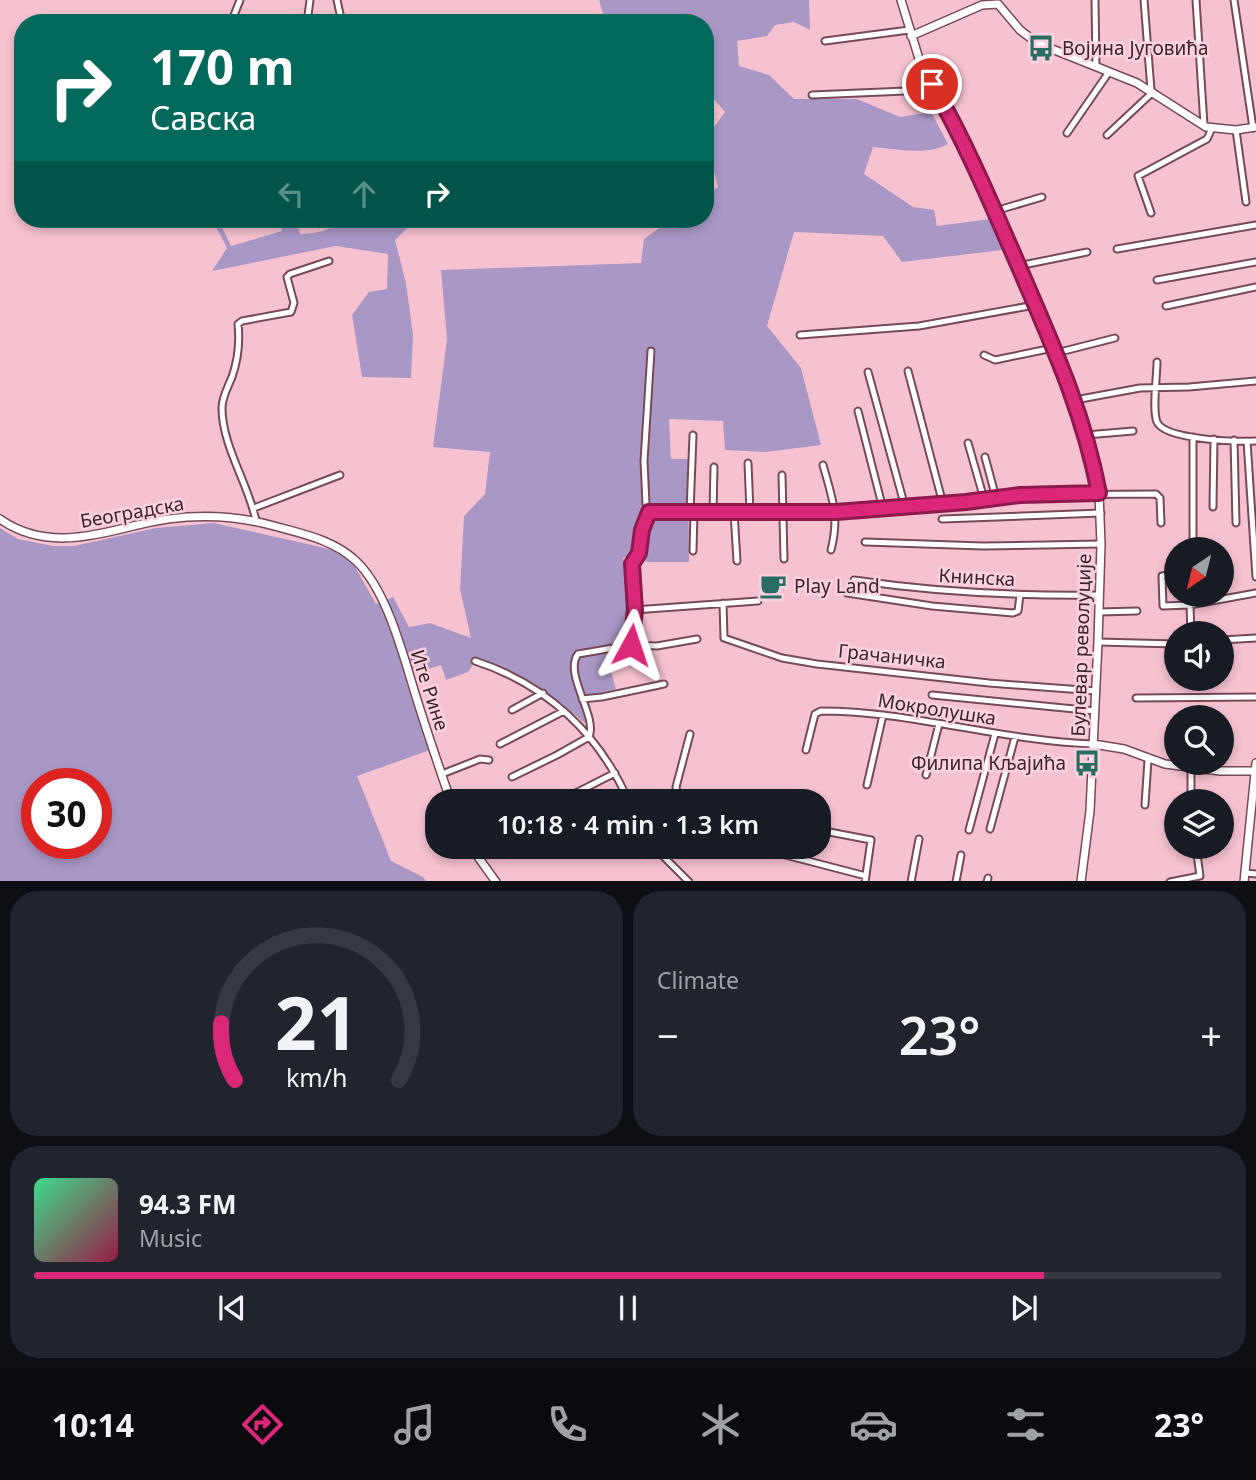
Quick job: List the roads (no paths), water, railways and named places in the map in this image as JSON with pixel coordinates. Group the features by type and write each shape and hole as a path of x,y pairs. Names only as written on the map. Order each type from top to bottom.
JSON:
{"street":[{"name":"Булевар револуције","path":"901,0 910,33 932,84 965,144 1055,350 1086,435 1099,493 1101,544 1096,691 1090,811 1081,881"},
{"path":"1095,0 1096,66"},
{"path":"1144,0 1152,91"},
{"path":"1196,0 1203,125"},
{"path":"825,41 910,33 996,3 1004,8 1020,30 1033,41 1152,91 1203,125 1236,130 1254,128 1234,0"},
{"path":"1067,133 1109,72"},
{"path":"812,95 906,91 932,84"},
{"path":"1107,135 1152,91"},
{"path":"1151,213 1138,176 1207,139 1212,128"},
{"path":"1236,130 1246,202"},
{"path":"995,211 1042,197"},
{"path":"1117,249 1256,225"},
{"path":"1018,266 1087,252"},
{"path":"256,521 254,508 236,466 222,409 239,354 238,324 291,312 294,303 286,277 330,261"},
{"path":"1157,281 1256,262"},
{"path":"1166,306 1256,287"},
{"path":"800,335 919,326 1035,305"},
{"path":"984,355 995,360 1115,338"},
{"path":"631,645 635,610 632,564 639,553 642,530 649,512 646,504 644,461 651,351"},
{"path":"1157,362 1158,424 1168,432 1194,437 1256,441"},
{"path":"908,371 943,504"},
{"path":"868,372 905,507"},
{"path":"1075,400 1140,388 1256,381"},
{"path":"858,411 883,509"},
{"path":"1086,435 1133,431"},
{"path":"693,551 694,435"},
{"path":"1193,537 1194,437"},
{"path":"1213,507 1214,439"},
{"path":"1234,440 1236,523"},
{"path":"1247,441 1256,576"},
{"path":"968,443 984,499"},
{"path":"985,457 996,498"},
{"path":"748,463 750,512"},
{"path":"823,465 836,512 836,530 831,550"},
{"path":"713,512 714,467"},
{"path":"254,508 340,475"},
{"path":"782,475 784,559"},
{"path":"649,512 836,512 996,498 1099,493 1157,494 1160,497 1161,523"},
{"path":"734,512 737,562"},
{"path":"942,519 1101,513"},
{"name":"Београдска","path":"0,519 20,531 65,539 187,516 256,521 333,544 359,563 378,588"},
{"path":"865,542 984,546 1101,544"},
{"path":"1164,576 1161,601 1164,606"},
{"name":"Книнска","path":"854,580 911,588 1020,595 1099,595"},
{"name":"Ите Рине","path":"378,588 447,789"},
{"path":"847,593 932,606 1011,613 1017,612 1020,595"},
{"path":"1234,597 1256,593"},
{"path":"635,610 758,601"},
{"name":"Грачаничка","path":"723,603 724,638 782,658 886,672 1096,691"},
{"path":"1099,612 1137,611"},
{"path":"1234,639 1256,638"},
{"path":"512,776 557,755 592,733 574,662 580,652 631,645 657,646 697,639"},
{"path":"1098,642 1164,644"},
{"path":"475,660 509,673 543,693 564,711 589,737 623,789"},
{"path":"582,699 664,684"},
{"path":"512,710 543,693"},
{"path":"932,695 1095,711"},
{"path":"1136,698 1256,697"},
{"path":"500,744 564,711"},
{"name":"Мокролушка","path":"806,750 818,712 883,715 1015,737 1093,744"},
{"path":"867,785 883,715"},
{"path":"926,775 939,724"},
{"path":"676,789 690,734"},
{"path":"969,830 995,734"},
{"path":"990,829 1015,737"},
{"path":"1093,744 1124,749 1148,760 1164,763"},
{"path":"442,774 480,759 489,760"},
{"path":"1145,805 1148,760"},
{"path":"1234,769 1255,767 1253,814 1245,877 1256,874"},
{"path":"584,789 615,773"},
{"path":"797,859 865,879 871,839 831,832"},
{"path":"911,881 919,839"},
{"path":"956,881 961,855"},
{"path":"480,859 496,881"},
{"path":"666,859 689,881"},
{"path":"1170,881 1200,876 1198,859"}],"place":[{"name":"Војина Југовића","path":"1041,48"},
{"name":"Play Land","path":"773,586"},
{"name":"Филипа Кљајића","path":"1087,763"}]}
